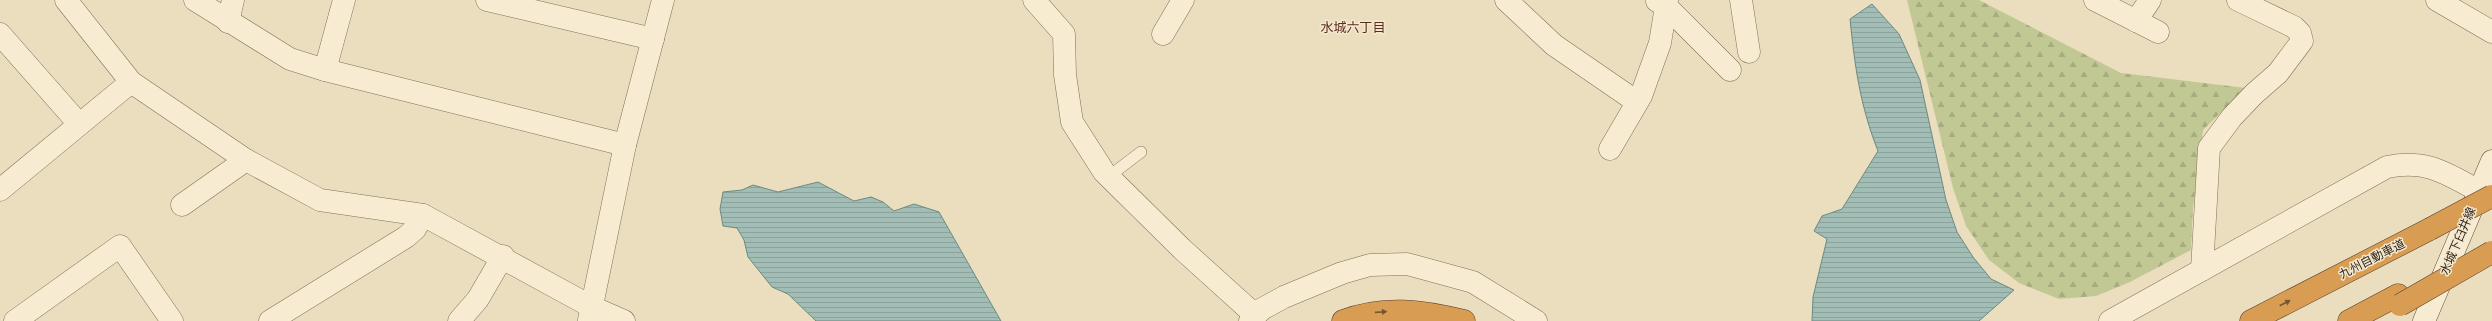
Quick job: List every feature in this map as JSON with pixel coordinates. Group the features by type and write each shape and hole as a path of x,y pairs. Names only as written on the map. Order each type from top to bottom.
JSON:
{"highway":[{"name":"九州自動車道","path":"2250,321 2430,229 2488,180"},
{"path":"2374,321 2399,300 2492,245"},
{"path":"2349,321 2399,300 2492,252"},
{"path":"1343,321 1377,311 1408,311 1435,314 1464,321"}],"street":[{"path":"195,0 228,22 290,59 325,70 625,145"},
{"path":"228,22 233,0"},
{"path":"325,70 344,0"},
{"path":"487,0 654,39"},
{"path":"590,314 625,145 663,0"},
{"path":"1021,0 1028,0"},
{"path":"1034,0 1064,34 1065,75 1072,122 1108,177 1252,318 1284,297 1342,273 1370,265 1407,264 1473,282 1536,321"},
{"path":"1163,34 1182,0"},
{"path":"1506,0 1554,45 1637,102"},
{"path":"1741,0 1749,52"},
{"path":"2095,0 2158,32"},
{"path":"2136,21 2150,0"},
{"path":"2202,270 2209,148 2232,117 2254,94 2278,73 2302,41 2300,33 2294,27 2238,0"},
{"path":"2437,0 2492,32"},
{"path":"1610,149 1637,102 1660,43 1663,2"},
{"path":"1663,2 1730,70"},
{"path":"73,3 130,82 246,160 320,200 423,215 502,256 590,314 624,321"},
{"path":"0,34 79,124"},
{"path":"0,190 130,82"},
{"path":"182,205 246,160"},
{"path":"2110,321 2387,167 2407,163 2433,167 2488,180"},
{"name":"水城下臼井線","path":"2424,321 2488,180"},
{"path":"270,321 406,237 415,229 423,215"},
{"path":"15,321 120,246 172,321"},
{"path":"458,321 478,299 502,256"}],"lane":[{"path":"1108,177 1141,152"}],"green space":[{"path":"1907,0 1979,0 2121,73 2246,88 2203,130 2193,208 2191,250 2130,282 2096,296 2059,299 2019,283 1989,260 1966,226 1953,188"}],"water":[{"path":"1872,4 1899,34 1920,80 1946,200 1957,232 1973,257 1991,279 2014,290 1979,321 1812,321 1813,297 1827,239 1814,231 1822,216 1842,209 1878,151 1867,118 1859,86 1850,19"},
{"path":"818,182 854,201 871,197 883,202 894,211 914,204 939,212 1001,321 816,321 788,294 772,287 748,257 744,240 737,228 723,226 720,209 723,192 742,190 753,185 778,192"}],"district":[{"name":"水城六丁目","path":"1353,27"}]}
